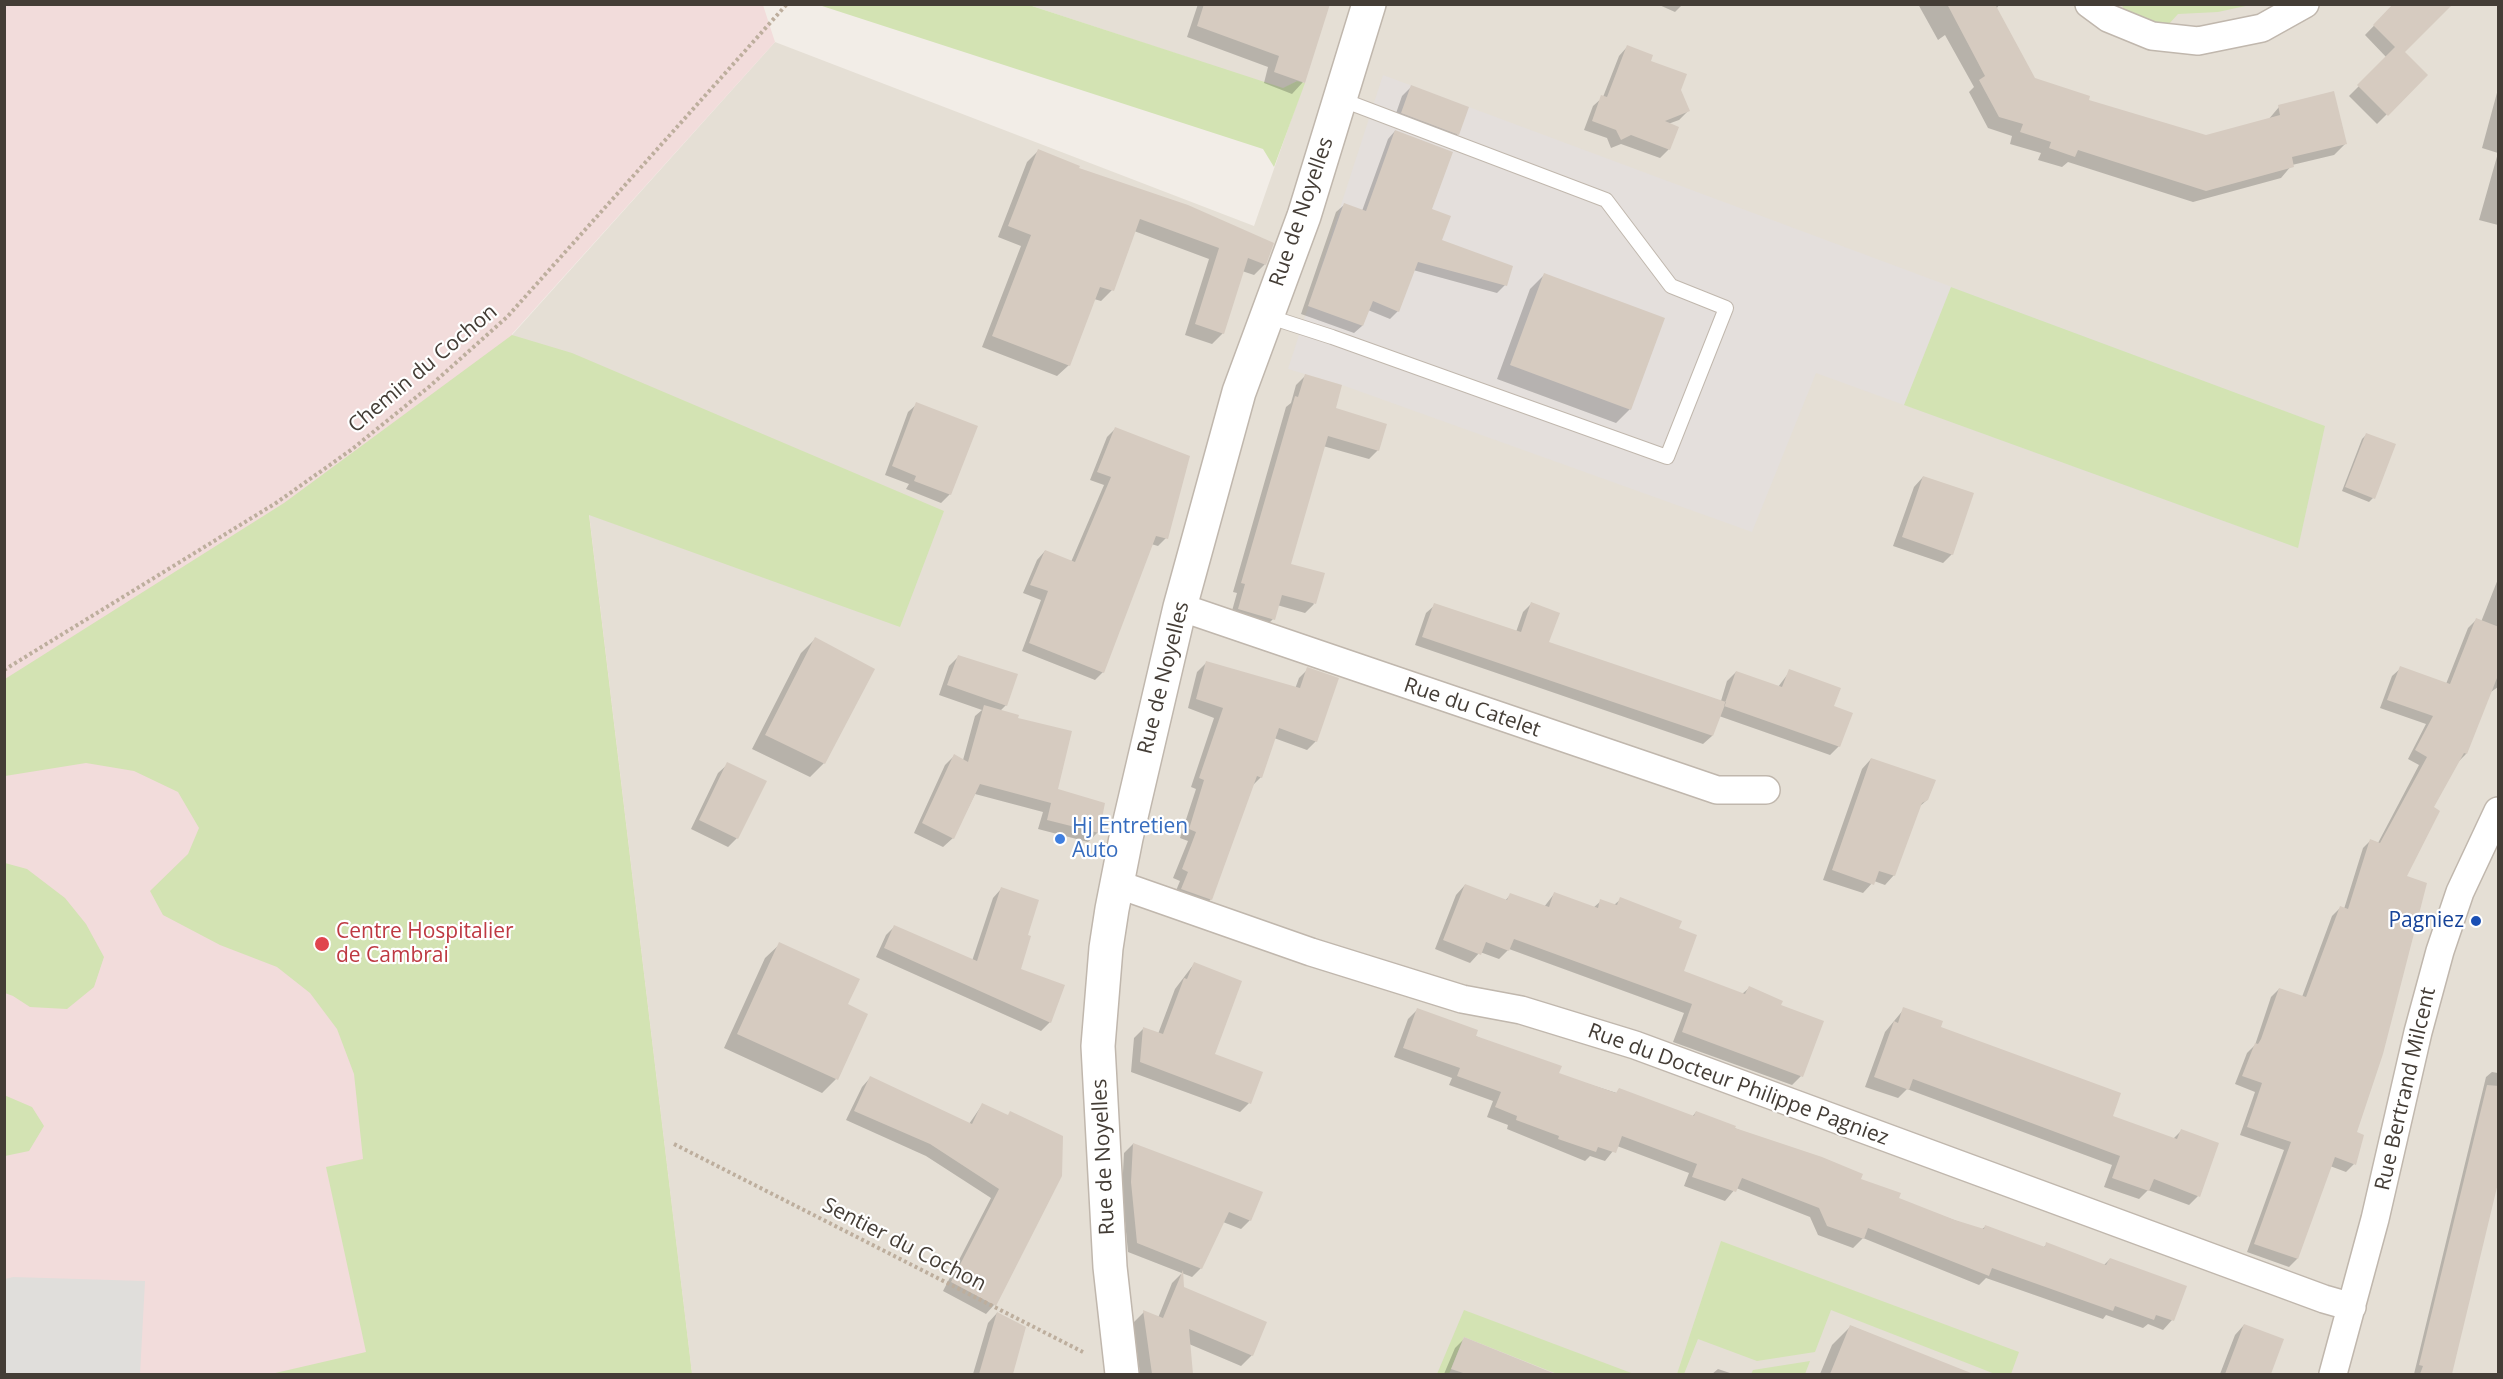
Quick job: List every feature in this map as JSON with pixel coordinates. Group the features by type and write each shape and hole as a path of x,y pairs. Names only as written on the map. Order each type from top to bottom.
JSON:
{"street":[{"name":"Rue de Noyelles","path":"1122,1373 1110,1267 1098,1046 1106,948 1117,884 1180,607 1239,392 1265,316 1304,216 1369,4"},
{"path":"2088,4 2108,18 2152,36 2198,41 2262,28 2305,4"},
{"name":"Rue du Catelet","path":"1180,607 1717,790 1766,790"},
{"name":"Rue Bertrand Milcent","path":"2333,1374 2352,1307 2440,951 2466,876 2499,811"},
{"name":"Rue du Docteur Philippe Pagniez","path":"1117,884 1311,952 1462,999 1521,1010 1635,1045 2324,1299 2352,1307"}],"lane":[{"path":"1265,316 1332,337 1667,458 1726,308 1671,285 1606,200 1340,99"}],"path":[{"name":"Chemin du Cochon","path":"4,670 276,503 351,450 430,386 508,316 787,4"},
{"name":"Sentier du Cochon","path":"674,1144 1122,1373"}],"shaded area":[{"name":"Centre Hospitalier de Cambrai","path":"5,5 763,5 775,42 512,334 589,514 692,1374 5,1374"},
{"path":"1029,5 2498,5 2498,1374 692,1374 589,514 512,335 775,42 1254,226 1304,83 1297,81 1283,89"},
{"path":"1383,75 2325,426 2298,548 1816,373 1752,532 1342,385 1288,369"},
{"path":"13,1277 145,1281 140,1374 5,1374 5,1279"}],"green space":[{"path":"819,5 1029,5 1283,88 1297,81 1305,83 1274,167 1263,149"},
{"path":"2122,5 2250,5 2218,12 2178,14 2168,25 2146,20 2124,10"},
{"path":"1951,287 2325,426 2298,548 1904,405"},
{"path":"512,335 572,353 944,511 900,627 589,515 692,1374 271,1374 366,1352 326,1167 363,1159 354,1074 337,1029 310,993 277,967 220,945 163,915 150,891 188,854 199,828 178,792 134,771 86,763 5,776 5,679 284,503"},
{"path":"5,863 27,869 65,898 86,924 104,957 94,987 67,1009 30,1007 5,993"},
{"path":"4,1095 32,1107 44,1126 29,1151 5,1156"},
{"path":"1721,1241 2019,1352 2011,1374 1995,1374 1831,1310 1815,1352 1757,1361 1698,1339 1684,1374 1677,1374"},
{"path":"1464,1310 1634,1374 1557,1374 1464,1337 1449,1374 1437,1374"},
{"path":"1810,1361 1805,1374 1751,1374 1753,1370"}],"building":[{"path":"1204,4 1330,4 1305,83 1274,72 1279,56 1197,26"},
{"path":"1947,4 1995,4 2035,78 2090,96 2089,100 2206,135 2280,115 2278,105 2334,91 2347,144 2292,157 2294,167 2206,191 2078,150 2075,157 2049,148 2051,142 2020,132 2023,124 1999,117 1979,80 1985,76"},
{"path":"2393,4 2453,4 2405,52 2428,75 2388,116 2357,85 2395,47 2373,25"},
{"path":"1627,45 1653,55 1651,61 1687,74 1681,90 1690,111 1665,121 1679,127 1670,150 1631,135 1621,140 1616,130 1592,121 1601,95 1607,97"},
{"path":"1411,85 1469,107 1459,135 1401,113"},
{"path":"1395,130 1453,152 1432,209 1451,216 1442,240 1513,266 1507,286 1418,262 1399,312 1373,301 1363,326 1308,306 1344,203 1366,211"},
{"path":"1038,149 1080,166 1079,168 1188,205 1274,243 1266,265 1248,258 1224,334 1195,324 1219,248 1140,219 1114,291 1100,287 1070,366 992,336 1031,235 1008,226"},
{"path":"1544,273 1665,318 1631,410 1510,365"},
{"path":"1305,374 1342,385 1336,408 1387,424 1379,451 1328,436 1291,564 1325,573 1316,604 1282,595 1275,620 1238,609 1245,584 1241,583 1295,396 1298,397"},
{"path":"916,402 978,426 951,495 914,481 916,476 892,466"},
{"path":"1115,427 1190,456 1168,539 1156,536 1104,673 1029,643 1048,591 1030,585 1045,550 1075,562 1111,477 1097,472"},
{"path":"2366,433 2396,444 2375,499 2345,487"},
{"path":"1923,476 1974,493 1953,555 1902,537"},
{"path":"1531,602 1560,613 1549,642 1726,702 1713,736 1422,637 1434,603 1521,632"},
{"path":"2476,618 2499,627 2499,673 2467,754 2464,753 2434,807 2440,811 2407,876 2427,883 2383,1054 2357,1132 2364,1135 2356,1165 2335,1157 2298,1259 2254,1244 2291,1142 2247,1127 2262,1083 2242,1076 2255,1043 2258,1044 2261,1039 2279,988 2306,997 2340,906 2348,909 2370,839 2380,843 2427,757 2415,750 2433,716 2387,700 2400,666 2450,684"},
{"path":"815,637 875,669 825,764 765,735"},
{"path":"958,655 1018,674 1007,706 947,685"},
{"path":"1206,661 1300,688 1307,667 1339,678 1317,742 1279,728 1262,778 1257,776 1212,900 1181,889 1188,872 1182,869 1196,832 1189,829 1204,780 1199,778 1223,708 1196,699"},
{"path":"1789,669 1841,688 1834,706 1853,713 1840,747 1724,706 1736,671 1782,687"},
{"path":"984,705 1019,715 1018,718 1072,731 1058,789 1105,803 1099,833 1047,820 1051,803 980,784 954,839 922,823 954,754 968,762"},
{"path":"1871,758 1936,780 1928,800 1922,803 1895,876 1879,871 1874,885 1832,870"},
{"path":"727,762 767,781 738,839 699,820"},
{"path":"1465,884 1507,900 1510,893 1549,907 1554,892 1598,908 1600,899 1617,905 1620,897 1682,921 1679,928 1697,935 1684,971 1745,994 1749,986 1783,1001 1781,1005 1824,1021 1803,1077 1682,1032 1692,1004 1514,939 1509,951 1486,942 1481,955 1443,940"},
{"path":"1001,887 1039,900 1028,935 1031,936 1021,969 1065,985 1051,1023 884,948 894,925 977,961"},
{"path":"779,942 860,979 848,1004 868,1014 838,1080 737,1034"},
{"path":"1194,962 1242,981 1215,1054 1263,1072 1251,1104 1140,1062 1143,1027 1163,1034 1184,978 1187,979"},
{"path":"1903,1007 1943,1021 1941,1027 2121,1093 2113,1116 2177,1139 2181,1129 2219,1143 2200,1197 2154,1179 2149,1191 2112,1178 2120,1156 1913,1079 1909,1090 1874,1077 1894,1021 1898,1023"},
{"path":"1417,1008 1478,1030 1476,1036 1562,1066 1559,1073 1616,1093 1619,1088 1694,1116 1696,1111 1736,1126 1735,1128 1822,1157 1863,1174 1861,1179 1901,1193 1899,1198 1955,1220 1984,1229 1985,1225 2045,1247 2046,1242 2106,1265 2110,1258 2187,1286 2174,1321 2156,1315 2154,1320 2115,1306 2113,1311 1992,1268 1989,1276 1868,1228 1864,1239 1827,1226 1819,1208 1742,1178 1736,1192 1692,1177 1697,1164 1622,1136 1616,1153 1598,1147 1596,1152 1558,1139 1559,1136 1516,1120 1517,1116 1495,1107 1501,1092 1457,1076 1460,1068 1403,1048"},
{"path":"870,1076 972,1124 982,1103 1008,1115 1010,1111 1063,1136 1062,1176 996,1306 951,1282 999,1189 930,1144 854,1111"},
{"path":"2487,1085 2499,1086 2499,1179 2452,1374 2420,1374 2423,1366 2419,1365"},
{"path":"1133,1143 1263,1192 1251,1221 1229,1212 1202,1269 1137,1243 1131,1182"},
{"path":"1183,1270 1184,1287 1267,1322 1253,1356 1189,1329 1193,1374 1152,1374 1143,1310 1163,1318"},
{"path":"997,1312 1026,1327 1013,1374 979,1374"},
{"path":"2244,1324 2284,1339 2271,1374 2225,1374"},
{"path":"1850,1325 1971,1373 1971,1374 1830,1374"},
{"path":"1464,1337 1553,1374 1466,1374 1451,1369"}],"place":[{"name":"Hj Entretien Auto","path":"1060,839"},
{"name":"Pagniez","path":"2476,921"},
{"name":"Centre Hospitalier de Cambrai","path":"322,944"}]}
